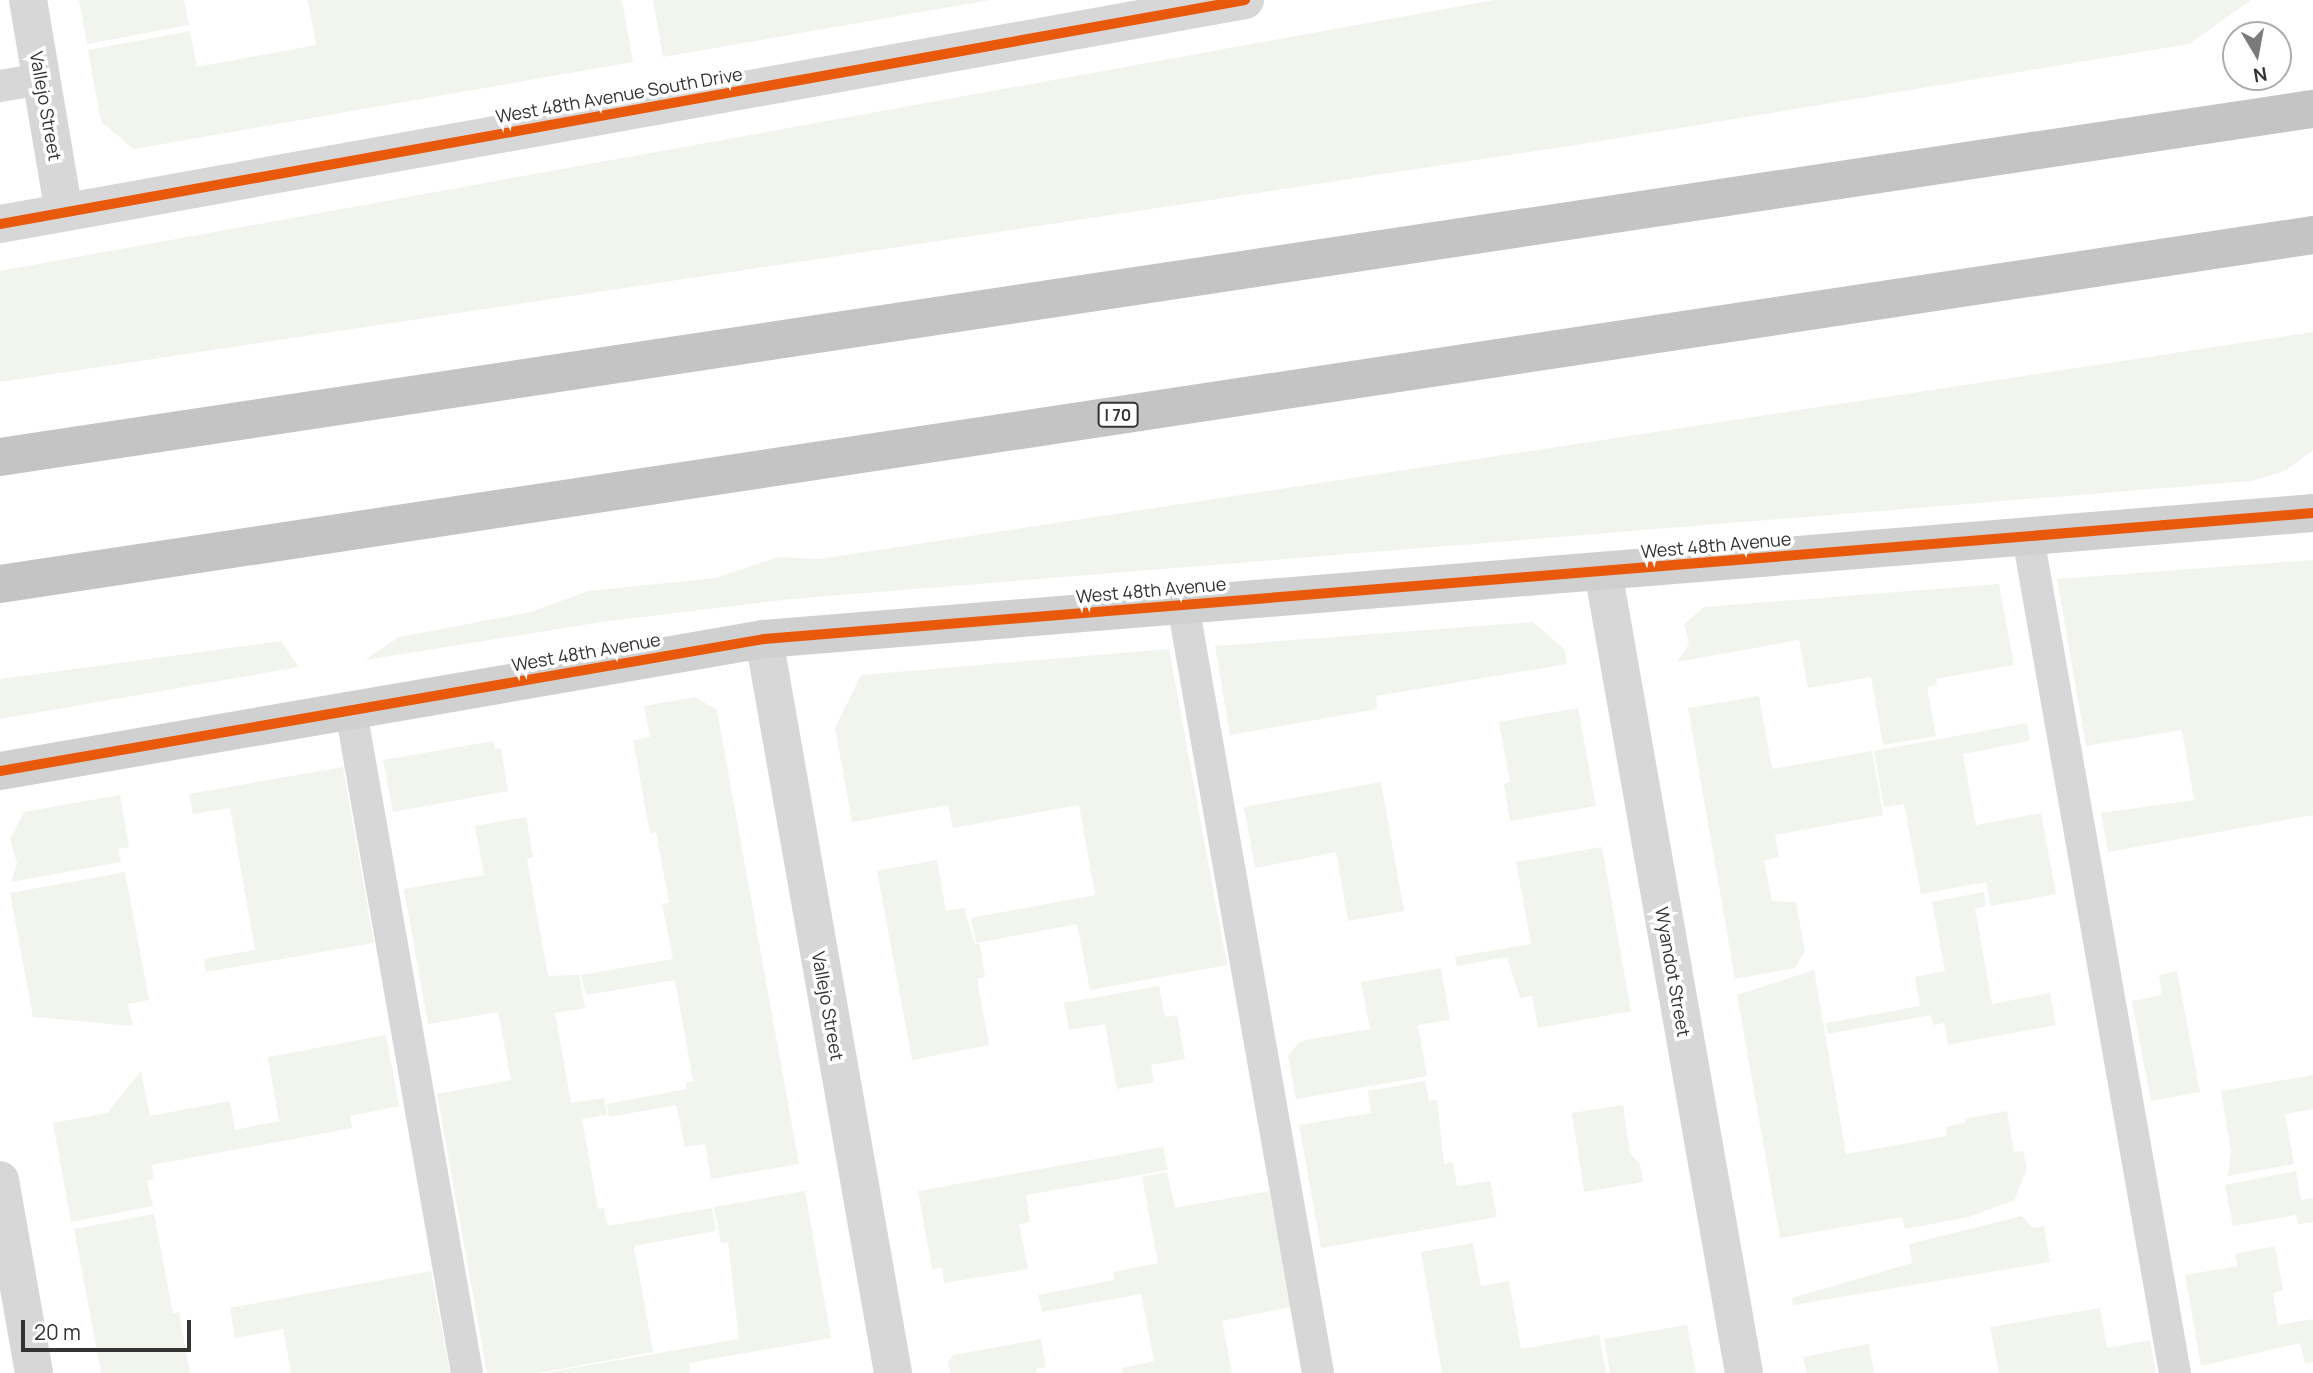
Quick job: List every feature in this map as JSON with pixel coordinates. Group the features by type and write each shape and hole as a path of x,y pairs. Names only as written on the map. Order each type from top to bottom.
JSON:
{"highway":[{"path":"0,457 2313,109"},
{"name":"I 70","path":"0,584 2313,234"}],"street":[{"name":"Vallejo Street","path":"28,0 64,212"},
{"name":"West 48th Avenue South Drive","path":"0,224 1185,5 1245,0"},
{"name":"West 48th Avenue","path":"0,771 764,639 2313,513"},
{"name":"Wyandot Street","path":"1603,571 1744,1373"},
{"name":"Vallejo Street","path":"764,639 893,1373"},
{"path":"0,1180 34,1373"}],"lane":[{"path":"0,86 41,79"},
{"path":"2028,537 2175,1373"},
{"path":"1183,605 1318,1373"},
{"path":"351,711 467,1373"}],"shaded area":[{"path":"79,0 184,0 189,25 87,44"},
{"path":"308,0 622,0 633,62 134,149 101,122 88,50 190,31 197,67 316,45"},
{"path":"653,0 990,0 663,57"},
{"path":"1494,0 2251,0 2189,44 1576,145 0,382 0,271"},
{"path":"2313,332 2313,450 2285,471 2252,481 791,599 602,622 365,660 399,637 531,612 588,591 716,578 778,557 819,559"},
{"path":"2313,560 2313,815 2108,852 2101,813 2194,800 2182,730 2086,746 2057,579"},
{"path":"1999,584 2014,665 1936,679 1937,685 1927,687 1936,736 1883,745 1871,677 1808,688 1799,640 1677,662 1689,644 1684,624 1704,607"},
{"path":"1533,622 1565,650 1567,664 1376,696 1377,709 1230,735 1215,646"},
{"path":"281,641 299,667 0,719 0,679"},
{"path":"1169,649 1227,965 1090,990 1077,924 976,943 971,918 1095,895 1079,805 953,828 948,805 852,822 835,728 861,675"},
{"path":"1759,696 1772,769 1872,751 1883,815 1775,835 1779,857 1764,860 1772,901 1796,902 1805,951 1795,968 1735,979 1688,708"},
{"path":"695,697 717,710 799,1164 711,1179 705,1144 685,1147 676,1105 609,1117 607,1104 686,1089 686,1083 693,1081 675,980 586,995 581,975 673,959 662,904 669,903 656,832 650,833 633,740 650,737 644,706"},
{"path":"1578,708 1596,806 1510,821 1504,784 1510,782 1499,722"},
{"path":"2027,723 2030,741 1963,754 1976,825 2041,813 2056,894 1991,906 1986,882 1921,894 1904,804 1884,807 1874,751"},
{"path":"494,741 495,749 501,748 508,791 393,812 383,760"},
{"path":"343,767 374,943 206,972 204,959 255,950 230,808 193,814 189,794"},
{"path":"1381,782 1404,911 1348,921 1336,852 1255,868 1244,807"},
{"path":"120,795 129,847 118,849 121,862 11,882 17,863 10,839 24,812"},
{"path":"526,817 533,857 527,859 548,976 579,975 585,1008 555,1013 571,1103 604,1098 607,1115 582,1119 598,1209 604,1208 608,1226 712,1208 716,1231 634,1246 653,1352 538,1373 487,1373 437,1094 511,1080 498,1012 428,1024 404,889 484,875 475,826"},
{"path":"1602,847 1631,1011 1538,1028 1532,996 1520,998 1507,957 1457,966 1455,957 1531,944 1516,862"},
{"path":"937,860 946,911 964,908 975,944 980,944 985,977 977,979 989,1045 912,1060 877,871"},
{"path":"125,872 149,1000 128,1004 133,1026 33,1017 10,893"},
{"path":"1984,892 1986,906 1975,908 1992,1004 2050,993 2056,1025 1948,1045 1944,1023 1933,1025 1931,1015 1827,1034 1826,1023 1920,1006 1915,977 1945,971 1932,902"},
{"path":"1441,968 1450,1020 1418,1025 1427,1076 1296,1099 1288,1056 1300,1041 1370,1029 1361,982"},
{"path":"1814,970 1846,1154 1947,1136 1946,1127 1966,1122 1965,1119 2007,1111 2014,1152 2023,1151 2027,1169 2014,1200 1969,1217 1905,1229 1902,1217 1780,1238 1737,995"},
{"path":"2177,971 2200,1092 2151,1101 2132,1001 2162,995 2159,975"},
{"path":"1159,986 1165,1017 1177,1015 1185,1059 1151,1065 1154,1082 1117,1089 1105,1024 1069,1030 1064,1003"},
{"path":"386,1035 399,1106 350,1116 352,1128 152,1165 154,1179 147,1181 153,1206 71,1222 53,1123 107,1113 141,1071 150,1116 230,1101 235,1130 279,1121 268,1057"},
{"path":"2313,1075 2313,1109 2285,1114 2294,1164 2228,1176 2231,1152 2221,1091"},
{"path":"1425,1081 1429,1101 1437,1100 1444,1164 1453,1162 1457,1186 1490,1181 1497,1217 1321,1248 1299,1125 1371,1113 1368,1091"},
{"path":"1623,1105 1630,1153 1640,1164 1643,1182 1584,1192 1572,1113"},
{"path":"1163,1147 1168,1170 1026,1195 1030,1222 1019,1224 1028,1269 944,1283 942,1268 932,1269 918,1191"},
{"path":"2296,1171 2301,1200 2313,1198 2313,1222 2298,1224 2296,1215 2233,1226 2225,1185"},
{"path":"1167,1172 1175,1208 1269,1191 1291,1307 1222,1321 1232,1373 1123,1373 1122,1368 1154,1361 1141,1294 1042,1312 1038,1295 1114,1280 1113,1272 1158,1263 1142,1177"},
{"path":"805,1191 831,1338 689,1363 690,1373 545,1373 739,1339 728,1242 721,1243 714,1207"},
{"path":"154,1214 173,1314 179,1312 190,1373 101,1373 74,1229"},
{"path":"2022,1216 2033,1228 2044,1226 2050,1262 1793,1305 1792,1298 1912,1263 1909,1244"},
{"path":"1473,1243 1481,1286 1509,1281 1521,1349 1599,1335 1606,1373 1442,1373 1421,1252"},
{"path":"2275,1246 2283,1290 2273,1293 2278,1325 2313,1319 2313,1362 2305,1364 2300,1343 2201,1366 2185,1275 2238,1266 2235,1254"},
{"path":"431,1271 450,1373 291,1373 283,1329 235,1338 230,1308"},
{"path":"2100,1308 2107,1348 2150,1340 2156,1373 1999,1373 1990,1327"},
{"path":"1687,1325 1696,1373 1610,1373 1604,1339"},
{"path":"1041,1339 1046,1367 1036,1369 1037,1373 950,1373 948,1362 953,1355"},
{"path":"1869,1344 1874,1373 1807,1373 1803,1357"}],"cycle path":[{"path":"0,224 1245,0"},
{"path":"0,771 764,639 2313,513"}]}
